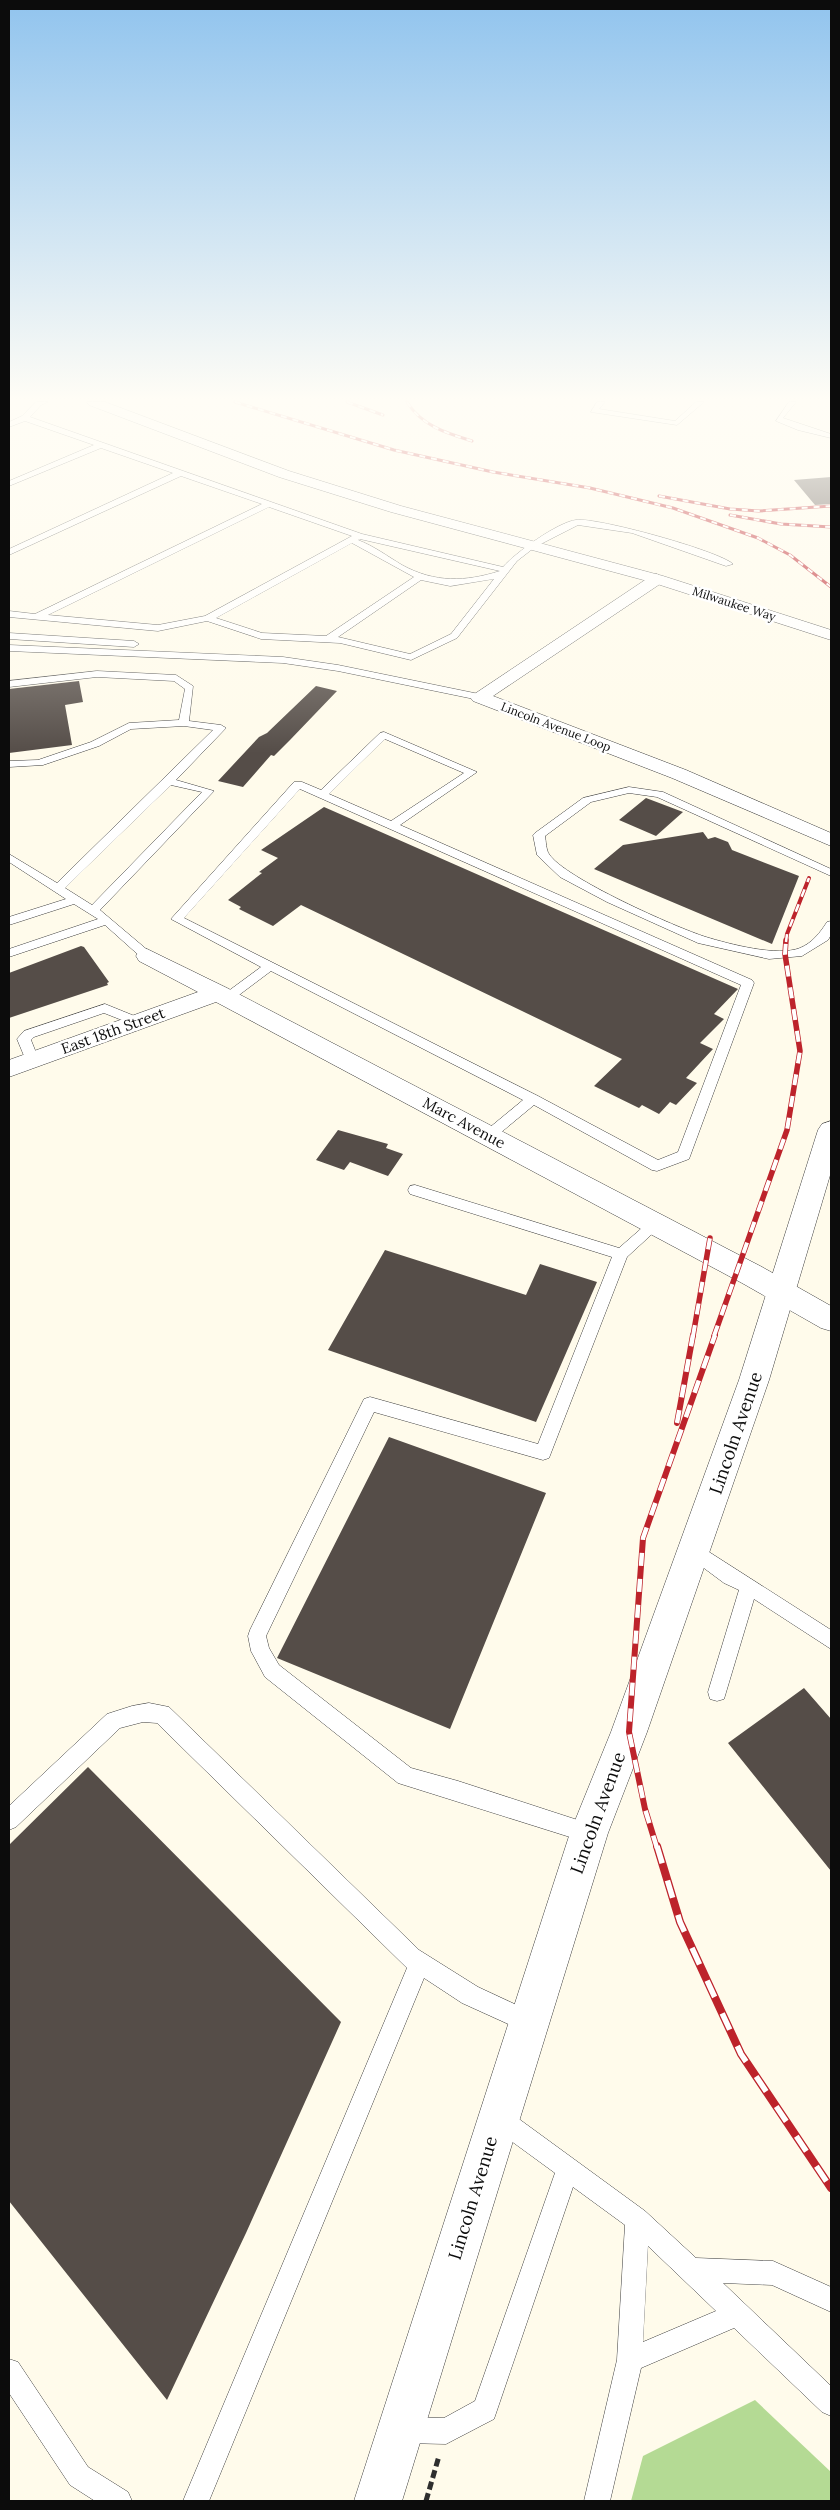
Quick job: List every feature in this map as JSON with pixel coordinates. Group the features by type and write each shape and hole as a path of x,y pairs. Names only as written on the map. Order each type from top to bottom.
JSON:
{"street":[{"name":"Milwaukee Way","path":"434,519 657,579 831,635"},
{"name":"Lincoln Avenue Loop","path":"479,697 657,579"},
{"name":"Lincoln Avenue Loop","path":"479,697 679,774 831,840"},
{"name":"Marc Avenue","path":"147,956 782,1291"},
{"name":"East 18th Street","path":"9,1069 137,1022 223,996"},
{"name":"Lincoln Avenue","path":"378,2501 589,1833 629,1732 695,1551 754,1380 831,1130"},
{"path":"782,1291 831,1320"}],"lane":[{"path":"9,552 80,519"},
{"path":"36,616 238,519"},
{"path":"312,519 359,536 505,571"},
{"path":"208,618 261,636 340,640 411,657 454,636 514,559 532,545 559,529 577,522 634,532 730,564"},
{"path":"9,614 158,628 208,618 359,536"},
{"path":"350,540 374,551 419,578 431,582 457,584 505,571"},
{"path":"329,639 419,578"},
{"path":"9,636 209,650 338,668 479,697"},
{"path":"9,648 283,660"},
{"path":"9,684 97,674 176,678 190,688 184,723"},
{"path":"9,764 39,763 95,744 129,726 184,723 220,728 169,782 58,888"},
{"path":"322,795 384,735 472,772 391,826"},
{"path":"93,911 209,791 169,782"},
{"path":"298,784 391,826 748,983 684,1154 657,1166 532,1099 178,919 298,784"},
{"path":"831,873 660,794 629,790 586,800 538,835 544,855 564,875 611,900 702,940 769,955 802,952 824,937 831,925"},
{"path":"9,857 107,920 147,956"},
{"path":"9,921 76,899"},
{"path":"9,954 107,920"},
{"path":"223,996 270,966"},
{"path":"488,1136 532,1099"},
{"path":"415,1190 621,1254"},
{"path":"589,1833 405,1776 272,1671 260,1650 257,1636 370,1404 543,1453 621,1254 656,1224"},
{"path":"695,1551 730,1576 749,1586 831,1640"},
{"path":"717,1692 749,1586"},
{"path":"9,1820 114,1721 142,1712 162,1714 410,1958 470,1995 528,2022"},
{"path":"196,2501 419,1964"},
{"path":"498,2118 637,2219 831,2403"},
{"path":"400,2430 446,2431 485,2410 568,2168"},
{"path":"597,2501 630,2360 637,2219"},
{"path":"690,2270 773,2273 831,2300"},
{"path":"630,2360 737,2314"},
{"path":"9,2371 79,2476 119,2501"}],"path":[{"path":"426,2501 446,2431"}],"green space":[{"path":"755,2400 831,2472 831,2501 631,2501 643,2456"}],"building":[{"path":"79,681 83,702 65,705 72,745 9,753 9,689"},
{"path":"316,686 337,691 274,756 271,755 243,787 218,781 259,737 267,733"},
{"path":"646,798 683,812 656,836 619,820"},
{"path":"324,807 738,989 714,1014 724,1019 700,1043 713,1049 686,1078 697,1083 676,1105 670,1102 659,1114 642,1105 639,1108 594,1086 622,1059 301,905 273,926 239,909 241,907 228,900 262,873 259,872 278,858 261,850"},
{"path":"703,832 708,839 715,837 728,842 732,850 799,876 772,944 594,869 623,845"},
{"path":"81,946 84,947 109,982 107,983 108,985 9,1018 9,973"},
{"path":"338,1130 388,1144 386,1148 403,1154 388,1176 350,1162 344,1170 316,1160"},
{"path":"385,1250 526,1295 540,1264 597,1282 536,1422 328,1350"},
{"path":"389,1437 546,1493 450,1729 277,1658"},
{"path":"804,1688 831,1719 831,1871 728,1743"},
{"path":"88,1767 341,2022 246,2233 167,2400 9,2201 9,1845"}],"railway":[{"path":"705,519 758,538 790,555 831,587"},
{"path":"753,519 781,524 831,527"},
{"path":"786,942 787,934 809,878"},
{"path":"714,1336 787,1130 800,1051 785,954 786,940"},
{"path":"693,1336 710,1238"},
{"path":"677,1423 693,1335"},
{"path":"657,1848 645,1809 629,1732 643,1538 715,1335"},
{"path":"657,1846 680,1922 741,2054 831,2188"}]}
